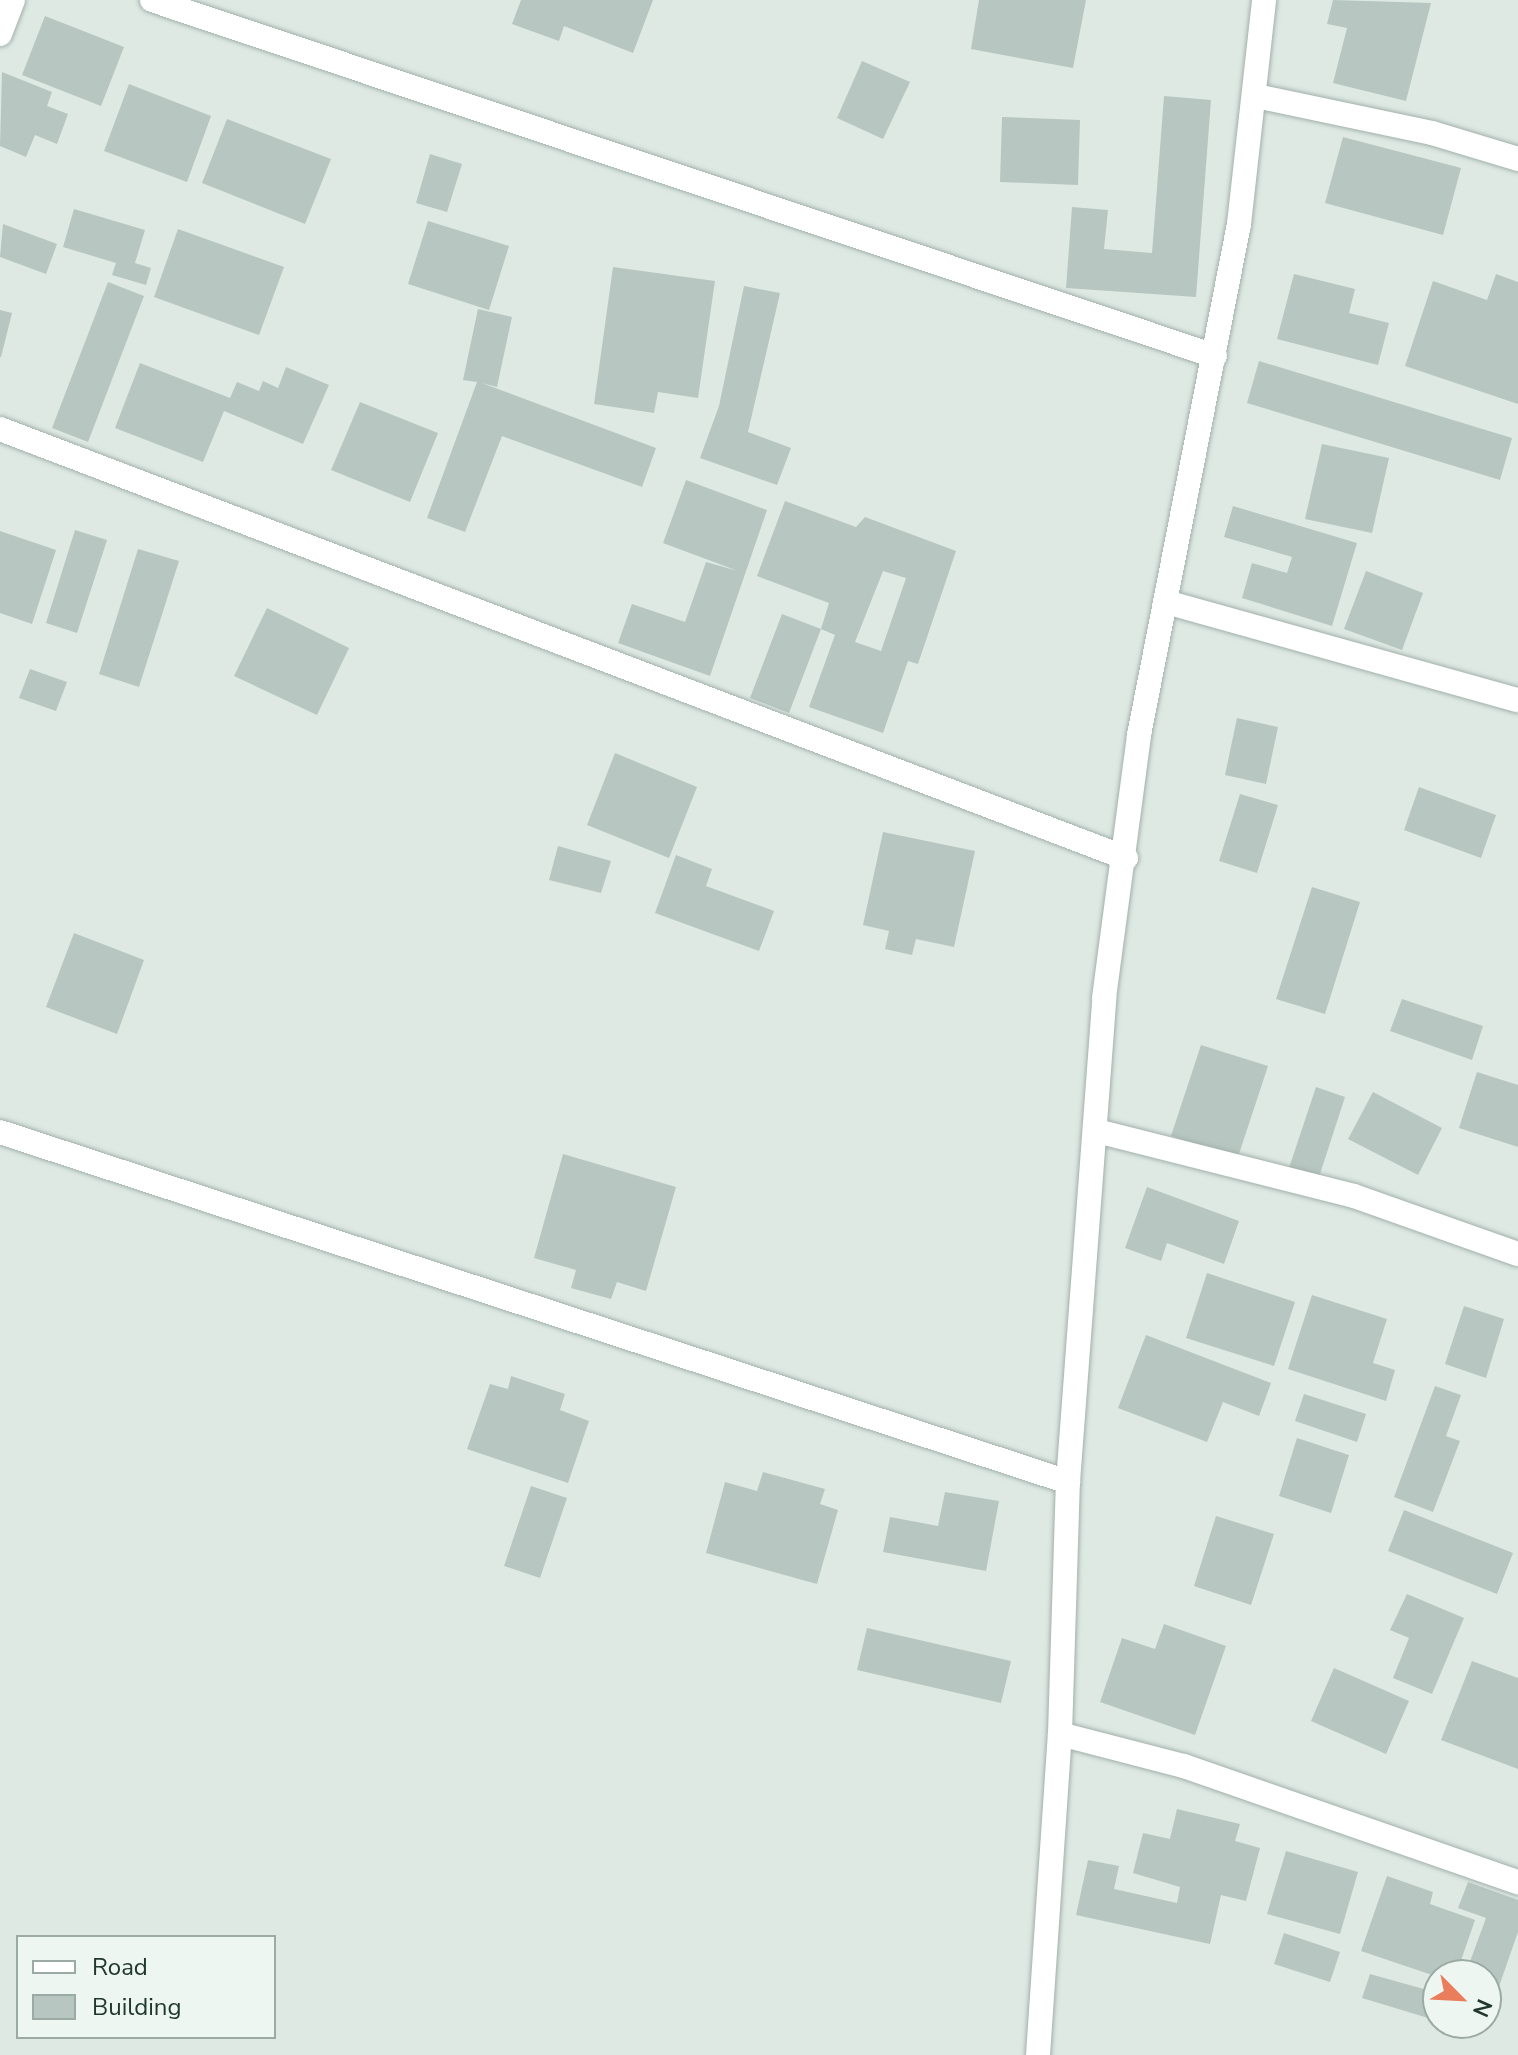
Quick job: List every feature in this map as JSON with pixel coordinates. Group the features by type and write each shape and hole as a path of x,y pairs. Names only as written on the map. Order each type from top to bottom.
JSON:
{"street":[{"path":"0,34 13,0"},
{"path":"152,0 1215,356"},
{"path":"1038,2055 1060,1734 1068,1482 1097,1131 1104,998 1126,858 1139,735 1215,356 1256,96 1264,0"},
{"path":"1256,96 1432,133 1518,159"},
{"path":"0,429 1126,858"},
{"path":"1166,602 1518,700"},
{"path":"1097,1131 1354,1196 1518,1254"},
{"path":"0,1132 1068,1482"},
{"path":"1060,1734 1184,1766 1518,1882"}],"building":[{"path":"521,0 653,0 633,53 564,26 559,41 512,24"},
{"path":"979,0 1086,0 1073,68 971,49"},
{"path":"1333,0 1431,3 1406,101 1333,83 1347,28 1327,24"},
{"path":"45,16 124,47 101,106 22,75"},
{"path":"862,61 910,82 883,139 837,118"},
{"path":"2,72 52,92 47,106 68,114 57,144 35,135 26,157 0,146"},
{"path":"129,84 211,116 187,182 104,151"},
{"path":"1164,96 1211,100 1196,297 1066,288 1072,207 1108,210 1104,249 1152,253"},
{"path":"1002,117 1080,120 1078,185 1000,182"},
{"path":"227,119 331,159 305,224 202,183"},
{"path":"1343,137 1461,168 1443,235 1325,203"},
{"path":"430,154 462,164 447,212 416,203"},
{"path":"74,209 145,230 135,263 151,268 146,285 112,275 116,263 63,247"},
{"path":"428,221 509,246 489,310 408,284"},
{"path":"3,224 57,244 46,274 0,257"},
{"path":"178,229 284,267 259,335 154,297"},
{"path":"613,267 715,281 698,398 658,392 654,413 594,404"},
{"path":"1294,274 1355,289 1349,313 1389,323 1378,365 1277,339"},
{"path":"1496,274 1518,282 1518,404 1405,366 1433,281 1487,300"},
{"path":"108,282 144,296 88,442 52,428"},
{"path":"744,286 780,293 748,432 791,448 777,485 700,458 719,406"},
{"path":"478,309 512,317 497,387 482,383 656,448 642,487 502,436 465,532 427,518 477,382 463,380"},
{"path":"0,310 12,313 1,357 0,357"},
{"path":"1259,361 1512,438 1500,480 1247,403"},
{"path":"140,363 230,398 237,382 259,391 263,381 278,388 286,367 329,385 303,444 224,411 203,462 115,428"},
{"path":"360,402 438,433 410,502 331,470"},
{"path":"1322,444 1389,458 1372,533 1305,519"},
{"path":"686,480 767,510 710,676 618,643 632,604 685,622 706,562 738,571 663,543"},
{"path":"785,501 856,527 865,517 956,551 918,664 908,661 883,733 809,707 835,635 821,629 829,603 757,576","holes":["883,571 906,578 881,651 855,642"]},
{"path":"1233,506 1357,543 1332,626 1242,598 1252,563 1287,573 1292,557 1224,537"},
{"path":"75,530 107,540 77,633 46,623"},
{"path":"0,531 56,550 32,624 0,613"},
{"path":"138,549 179,561 139,687 99,674"},
{"path":"1366,571 1423,593 1402,650 1344,629"},
{"path":"267,608 349,648 317,715 234,676"},
{"path":"782,614 821,629 789,713 750,698"},
{"path":"30,669 67,682 56,711 19,698"},
{"path":"1237,718 1278,727 1266,784 1225,775"},
{"path":"615,753 697,787 669,858 587,825"},
{"path":"1419,787 1496,815 1481,858 1404,830"},
{"path":"1240,794 1278,805 1257,873 1219,861"},
{"path":"883,832 975,851 954,947 916,939 912,955 885,949 889,931 863,925"},
{"path":"558,846 611,861 601,893 549,880"},
{"path":"676,855 712,869 706,886 774,911 759,951 655,913"},
{"path":"1312,887 1360,902 1325,1014 1276,999"},
{"path":"74,933 144,960 117,1034 46,1007"},
{"path":"1402,999 1483,1026 1472,1060 1390,1031"},
{"path":"1201,1045 1268,1066 1238,1157 1171,1136"},
{"path":"1477,1072 1518,1085 1518,1147 1459,1128"},
{"path":"1316,1087 1345,1097 1319,1177 1289,1168"},
{"path":"1373,1092 1442,1128 1418,1175 1348,1139"},
{"path":"563,1154 676,1187 646,1291 617,1282 611,1299 571,1288 576,1270 534,1258"},
{"path":"1147,1187 1239,1221 1224,1264 1167,1243 1161,1261 1125,1248"},
{"path":"1207,1273 1295,1302 1274,1366 1186,1338"},
{"path":"1312,1295 1387,1319 1373,1363 1395,1370 1386,1401 1288,1369"},
{"path":"1464,1306 1504,1319 1486,1378 1445,1364"},
{"path":"1146,1335 1271,1383 1259,1416 1223,1402 1207,1442 1118,1408"},
{"path":"511,1376 565,1394 560,1410 589,1421 568,1483 467,1449 490,1384 508,1389"},
{"path":"1435,1386 1461,1395 1446,1436 1460,1441 1433,1512 1394,1497"},
{"path":"1304,1394 1366,1414 1357,1442 1295,1421"},
{"path":"1297,1438 1349,1455 1331,1513 1279,1496"},
{"path":"763,1472 825,1489 820,1504 838,1510 817,1584 706,1553 725,1482 757,1491"},
{"path":"531,1486 567,1498 540,1578 504,1566"},
{"path":"945,1492 999,1501 986,1571 883,1552 890,1517 938,1526"},
{"path":"1404,1510 1513,1553 1497,1594 1388,1551"},
{"path":"1216,1516 1274,1534 1251,1605 1194,1586"},
{"path":"1407,1594 1464,1618 1432,1694 1393,1678 1409,1638 1390,1630"},
{"path":"1164,1624 1226,1646 1195,1735 1100,1702 1122,1638 1155,1649"},
{"path":"867,1628 1011,1661 1001,1703 857,1670"},
{"path":"1472,1661 1518,1678 1518,1769 1441,1740"},
{"path":"1334,1668 1409,1701 1386,1754 1311,1721"},
{"path":"1177,1809 1240,1824 1235,1841 1260,1848 1246,1901 1221,1895 1210,1944 1076,1915 1088,1860 1119,1866 1114,1889 1177,1903 1180,1887 1133,1873 1143,1833 1170,1839"},
{"path":"1286,1851 1358,1872 1340,1934 1267,1914"},
{"path":"1387,1876 1433,1892 1430,1904 1475,1920 1462,1959 1422,1959 1422,1972 1361,1951"},
{"path":"1468,1882 1518,1900 1518,1932 1502,1978 1502,1959 1471,1959 1486,1918 1458,1908"},
{"path":"1284,1933 1340,1952 1330,1982 1274,1964"},
{"path":"1370,1974 1422,1989 1422,2016 1362,1998"}]}
